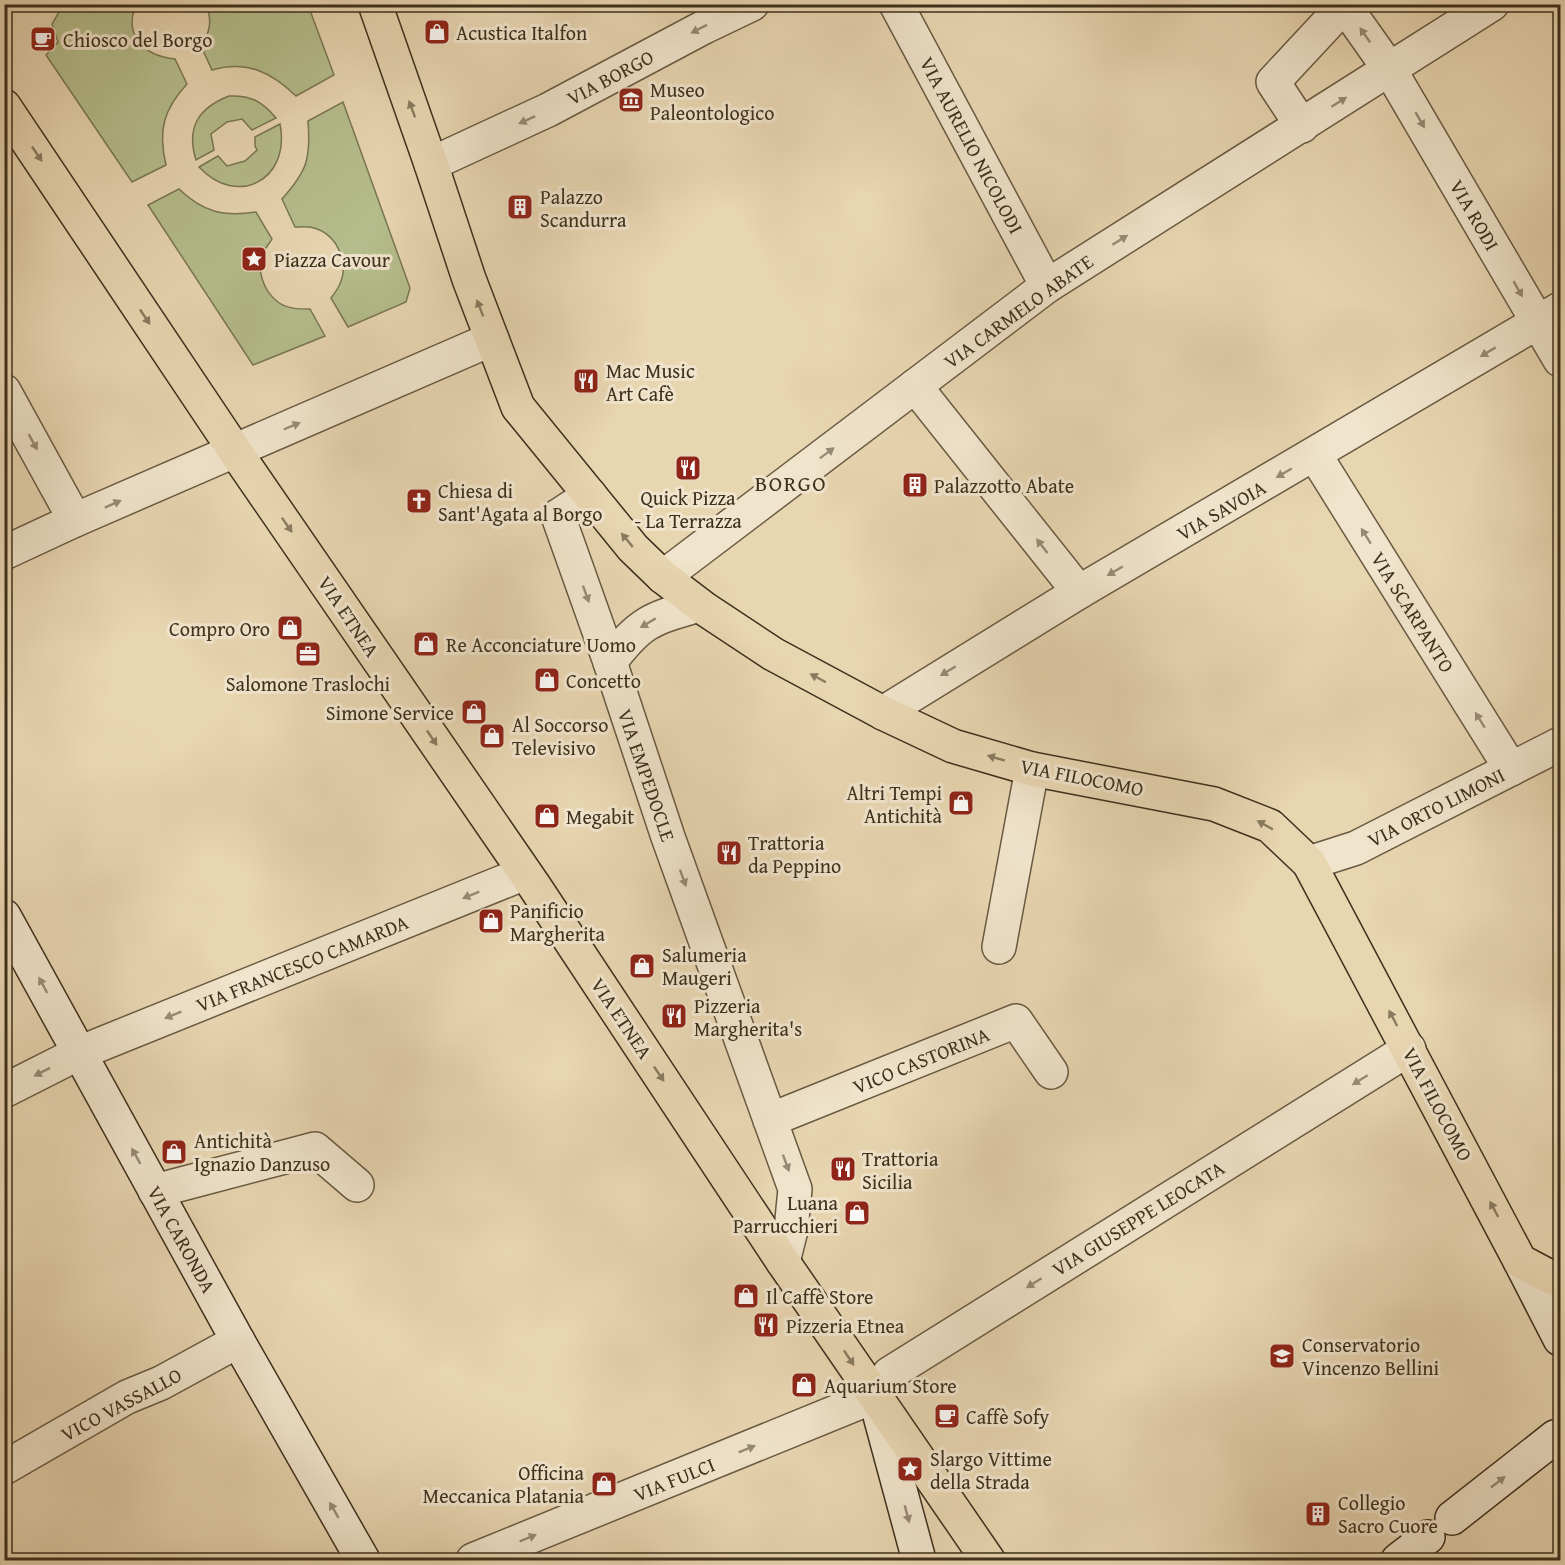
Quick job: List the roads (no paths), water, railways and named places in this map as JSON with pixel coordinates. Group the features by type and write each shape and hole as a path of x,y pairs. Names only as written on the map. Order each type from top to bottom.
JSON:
{"main road":[{"name":"VIA FILOCOMO","path":"375,4 469,279 518,407 633,548 663,577 699,605 773,654 882,713 953,746 1032,769 1214,804 1270,826 1309,863 1520,1262"},
{"name":"VIA ETNEA","path":"4,106 244,464 525,873 783,1262 988,1560"},
{"path":"1520,1262 1552,1278 1560,1277"}],"street":[{"name":"VIA BORGO","path":"431,164 548,110 752,4"},
{"name":"VIA AURELIO NICOLODI","path":"896,4 1047,286"},
{"name":"VIA CARMELO ABATE","path":"663,577 1047,286 1492,4"},
{"name":"VIA RODI","path":"1338,7 1354,19 1390,70 1549,316 1560,360"},
{"path":"1302,126 1273,82 1338,7"},
{"name":"VIA SAVOIA","path":"882,713 1079,592 1549,316"},
{"path":"4,553 67,524 244,464 492,339"},
{"path":"915,386 1079,592"},
{"path":"4,391 67,524"},
{"name":"VIA SCARPANTO","path":"1315,455 1511,769"},
{"name":"VIA EMPEDOCLE","path":"590,495 558,516 610,662 668,837 795,1189 791,1230 783,1262"},
{"path":"610,662 627,639 642,626 659,617 699,605"},
{"name":"VIA ORTO LIMONI","path":"1309,863 1356,848 1560,744"},
{"path":"999,947 1032,769"},
{"name":"VIA FRANCESCO CAMARDA","path":"4,1091 79,1053 525,873"},
{"name":"VIA CARONDA","path":"7,924 238,1341 363,1560"},
{"name":"VICO CASTORINA","path":"770,1120 1016,1022 1051,1072"},
{"name":"VIA GIUSEPPE LEOCATA","path":"875,1396 889,1374 897,1368 1409,1049"},
{"path":"155,1191 315,1149 357,1185"},
{"path":"1520,1262 1556,1327 1560,1339"},
{"name":"VICO VASSALLO","path":"4,1468 127,1397 161,1383 238,1341"},
{"path":"875,1396 919,1560"},
{"name":"VIA FULCI","path":"473,1560 875,1396"},
{"path":"1398,1560 1559,1431"}],"place":[{"name":"Acustica Italfon","path":"437,32"},
{"name":"Chiosco del Borgo","path":"43,39"},
{"name":"Museo Paleontologico","path":"631,100"},
{"name":"Palazzo Scandurra","path":"520,207"},
{"name":"Piazza Cavour","path":"254,259"},
{"name":"Mac Music Art Cafè","path":"586,381"},
{"name":"Quick Pizza - La Terrazza","path":"688,468"},
{"name":"Palazzotto Abate","path":"915,485"},
{"name":"Chiesa di Sant'Agata al Borgo","path":"419,501"},
{"name":"Compro Oro","path":"290,628"},
{"name":"Re Acconciature Uomo","path":"426,644"},
{"name":"Salomone Traslochi","path":"308,654"},
{"name":"Concetto","path":"547,680"},
{"name":"Simone Service","path":"474,712"},
{"name":"Al Soccorso Televisivo","path":"492,736"},
{"name":"Altri Tempi Antichità","path":"961,803"},
{"name":"Megabit","path":"547,816"},
{"name":"Trattoria da Peppino","path":"729,853"},
{"name":"Panificio Margherita","path":"491,921"},
{"name":"Salumeria Maugeri","path":"642,966"},
{"name":"Pizzeria Margherita's","path":"674,1016"},
{"name":"Antichità Ignazio Danzuso","path":"174,1152"},
{"name":"Trattoria Sicilia","path":"843,1169"},
{"name":"Luana Parrucchieri","path":"857,1213"},
{"name":"Il Caffè Store","path":"746,1296"},
{"name":"Pizzeria Etnea","path":"766,1325"},
{"name":"Conservatorio Vincenzo Bellini","path":"1282,1356"},
{"name":"Aquarium Store","path":"804,1385"},
{"name":"Caffè Sofy","path":"947,1416"},
{"name":"Slargo Vittime della Strada","path":"910,1469"},
{"name":"Officina Meccanica Platania","path":"604,1484"},
{"name":"Collegio Sacro Cuore","path":"1318,1514"}],"district":[{"name":"BORGO","path":"791,483"}]}
